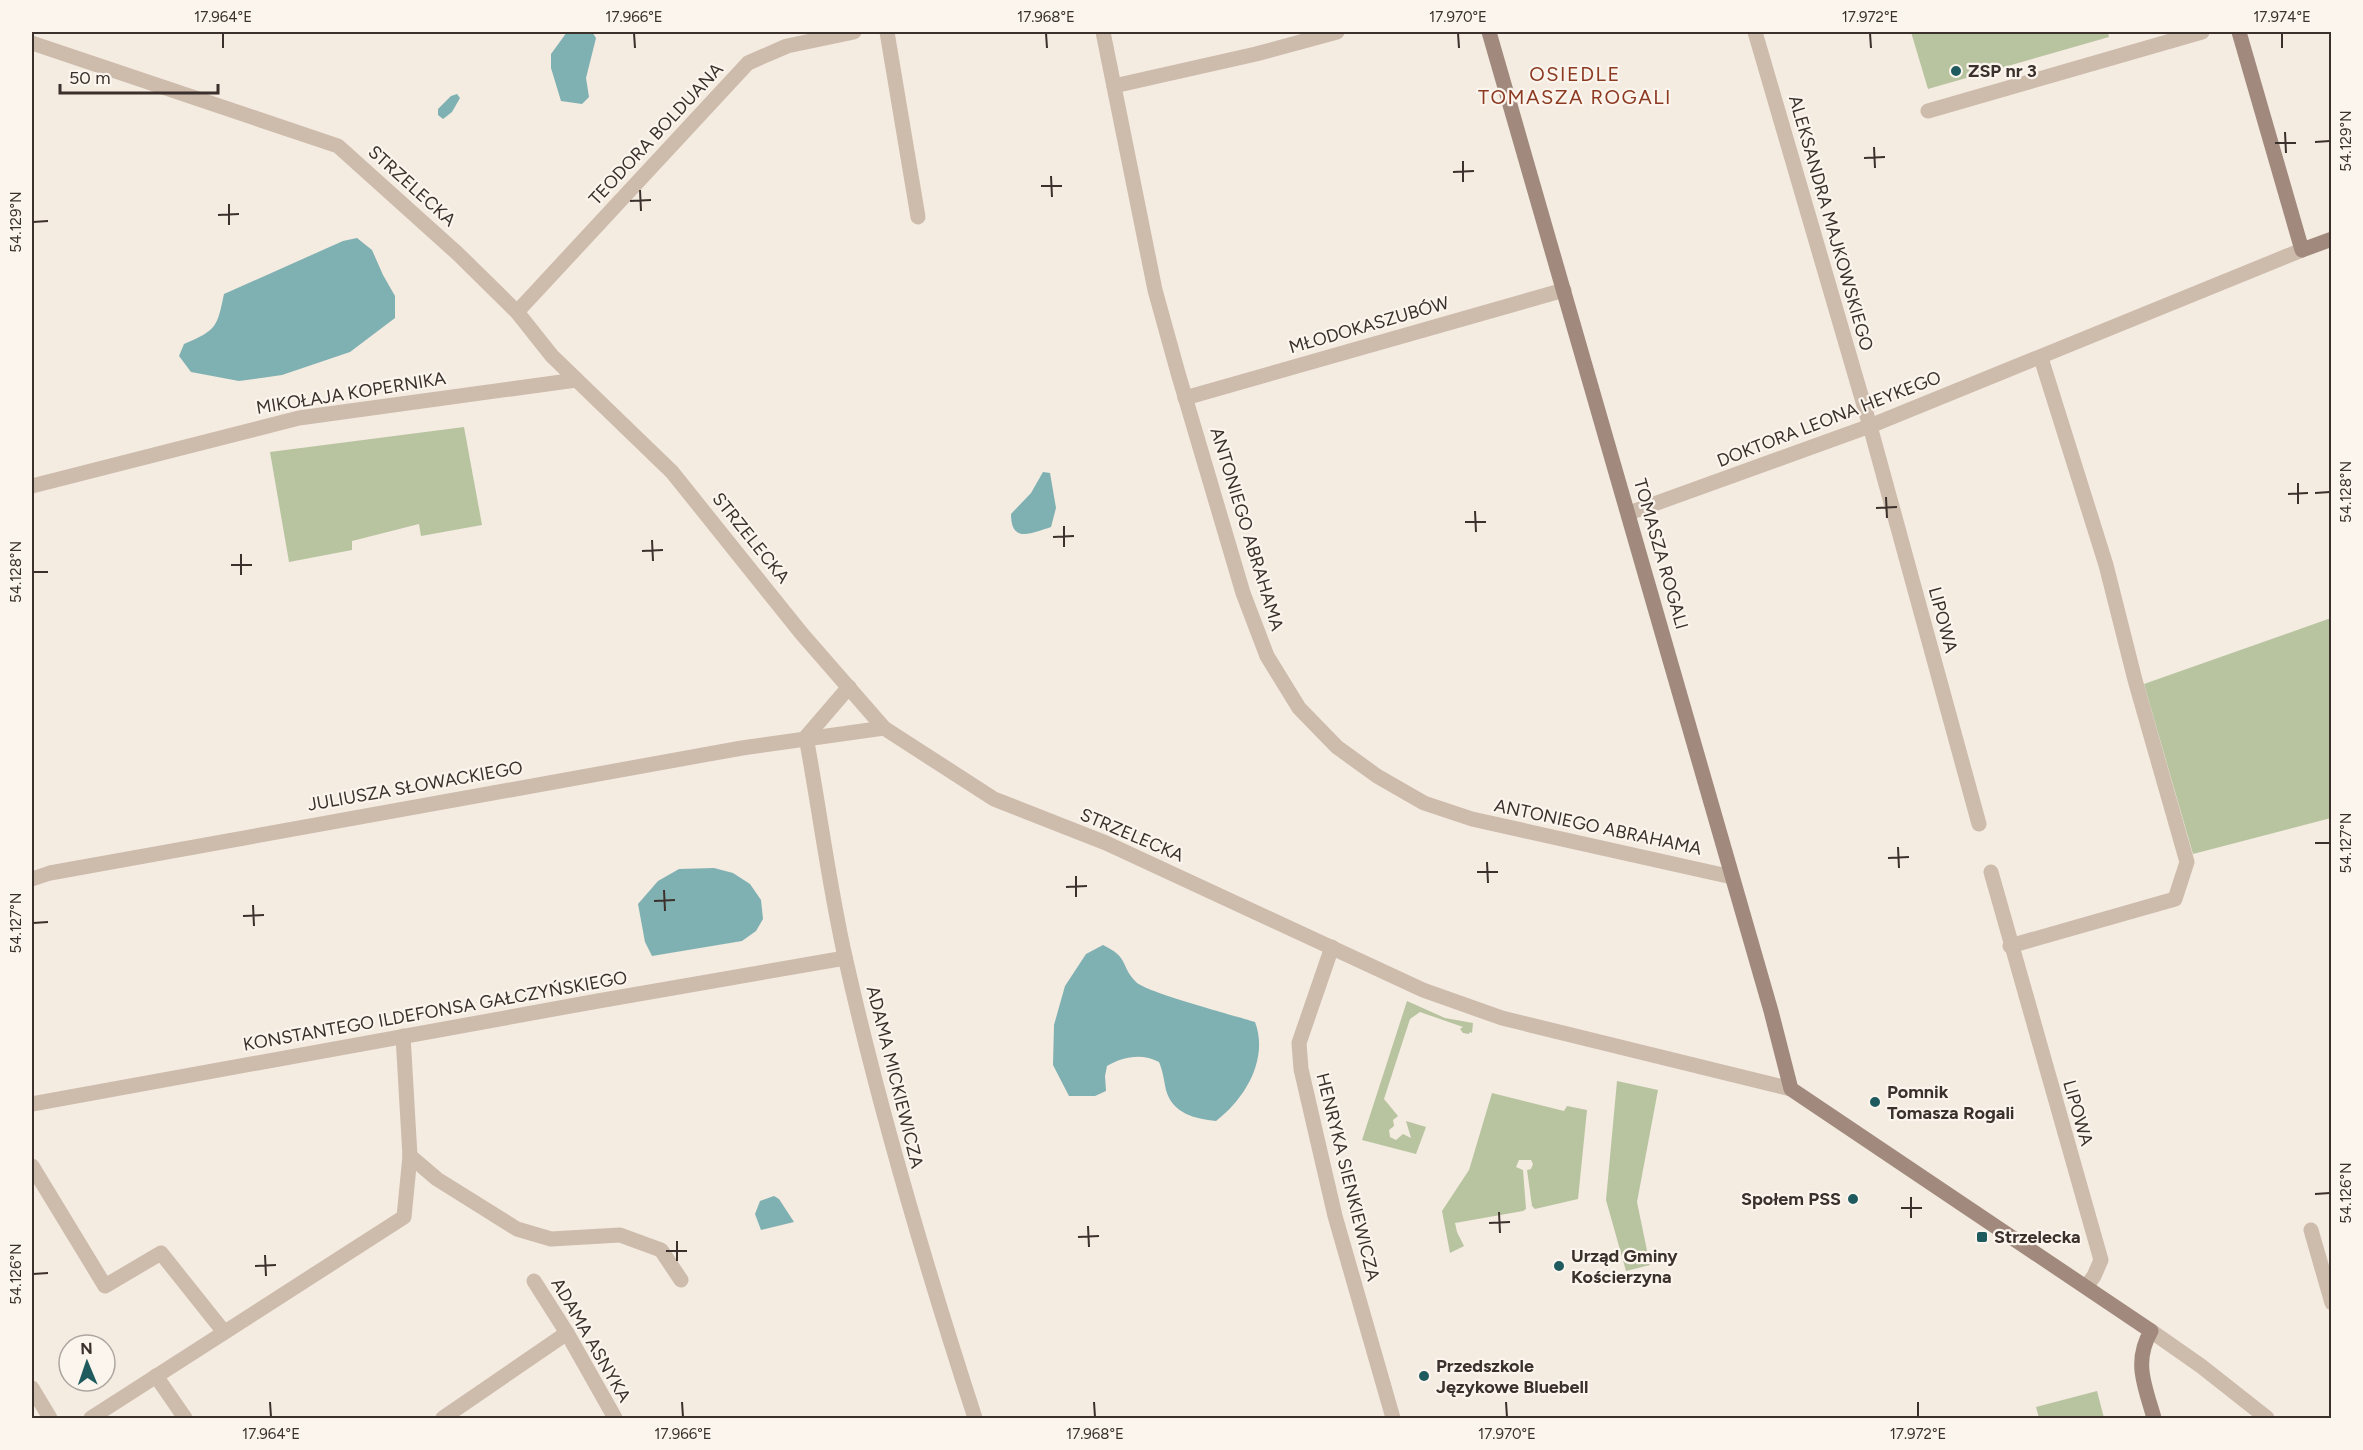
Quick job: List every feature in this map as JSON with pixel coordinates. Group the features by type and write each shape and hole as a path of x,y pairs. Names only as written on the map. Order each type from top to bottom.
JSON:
{"street":[{"name":"TEODORA BOLDUANA","path":"516,312 748,63 787,46 854,32"},
{"path":"886,32 918,217"},
{"name":"ANTONIEGO ABRAHAMA","path":"1103,32 1155,290 1185,398 1243,593 1267,656 1299,708 1337,747 1377,776 1424,803 1472,819 1732,876"},
{"path":"1114,86 1256,54 1337,32"},
{"name":"TOMASZA ROGALI","path":"1489,32 1629,513 1791,1089"},
{"name":"ALEKSANDRA MAJKOWSKIEGO","path":"1755,32 1870,426"},
{"path":"1928,111 2202,32"},
{"path":"2239,32 2302,250"},
{"name":"STRZELECKA","path":"32,43 338,146 457,253 516,312 552,356 672,472 802,634 884,728 994,799 1106,843 1423,990 1502,1018 1791,1089 2151,1331 2201,1366 2267,1419"},
{"name":"DOKTORA LEONA HEYKEGO","path":"1629,513 1870,426 2331,239"},
{"name":"MŁODOKASZUBÓW","path":"1185,398 1564,290"},
{"path":"2010,946 2175,899 2187,862 2135,680 2106,565 2041,358"},
{"name":"MIKOŁAJA KOPERNIKA","path":"32,486 299,418 576,380"},
{"name":"LIPOWA","path":"1870,426 1979,824"},
{"path":"807,737 849,687"},
{"name":"JULIUSZA SŁOWACKIEGO","path":"32,879 50,873 214,842 807,737 884,728"},
{"name":"ADAMA MICKIEWICZA","path":"807,737 845,958 888,1136 933,1289 975,1419"},
{"name":"LIPOWA","path":"1991,872 2100,1260 2094,1276 2086,1287"},
{"name":"HENRYKA SIENKIEWICZA","path":"1332,947 1299,1043 1301,1069 1335,1216 1393,1419"},
{"name":"KONSTANTEGO ILDEFONSA GAŁCZYŃSKIEGO","path":"32,1104 845,958"},
{"path":"91,1419 404,1217 410,1156 403,1036"},
{"path":"410,1156 437,1179 517,1229 551,1239 620,1235 661,1250 681,1280"},
{"path":"32,1166 105,1286 161,1253 224,1332"},
{"path":"2311,1230 2331,1303"},
{"name":"ADAMA ASNYKA","path":"534,1281 567,1333 615,1419"},
{"path":"2151,1331 2142,1346 2141,1371 2154,1419"},
{"path":"443,1419 567,1333"},
{"path":"156,1376 185,1419"},
{"path":"32,1388 50,1419"}],"green space":[{"path":"1911,32 2108,32 2109,37 1928,89"},
{"path":"464,427 482,525 421,536 419,524 352,541 352,550 289,562 270,452"},
{"path":"2331,618 2331,818 2193,854 2144,684"},
{"path":"1407,1001 1445,1018 1473,1023 1472,1033 1469,1034 1463,1033 1460,1029 1463,1027 1420,1012 1410,1019 1384,1099 1398,1116 1393,1120 1394,1126 1389,1130 1390,1137 1396,1140 1403,1134 1411,1138 1406,1121 1426,1127 1416,1154 1362,1140"},
{"path":"1617,1081 1658,1090 1637,1202 1650,1265 1626,1271 1606,1200"},
{"path":"1492,1093 1564,1111 1567,1106 1587,1110 1578,1199 1535,1209 1532,1206 1527,1170 1531,1169 1533,1164 1531,1160 1519,1160 1516,1167 1523,1170 1526,1209 1455,1223 1464,1246 1450,1253 1442,1211 1469,1170"},
{"path":"2097,1391 2104,1418 2039,1418 2036,1407"}],"water":[{"path":"567,32 592,32 596,38 586,78 589,97 582,104 561,101 551,68 551,54"},
{"path":"457,94 460,98 452,112 443,119 438,115 438,109 451,96"},
{"path":"357,238 372,250 395,296 395,318 350,352 282,375 239,381 191,372 179,356 184,344 203,335 214,326 224,294 343,241"},
{"path":"1043,472 1050,473 1056,508 1051,527 1030,533 1019,533 1012,523 1011,514 1031,493"},
{"path":"714,868 733,873 750,884 761,900 763,919 756,931 742,941 652,956 645,942 638,904 658,881 679,869"},
{"path":"1103,945 1121,958 1131,976 1143,986 1255,1022 1259,1036 1259,1050 1252,1077 1245,1090 1227,1112 1216,1121 1200,1119 1185,1113 1173,1104 1166,1090 1159,1062 1146,1057 1126,1058 1107,1066 1106,1091 1095,1096 1069,1096 1053,1065 1054,1025 1065,986 1086,954"},
{"path":"774,1196 779,1199 794,1222 761,1230 755,1214 760,1201"}],"place":[{"name":"ZSP nr 3","path":"1956,71"},
{"name":"Pomnik Tomasza Rogali","path":"1875,1102"},
{"name":"Społem PSS","path":"1853,1199"},
{"name":"Strzelecka","path":"1982,1237"},
{"name":"Urząd Gminy Kościerzyna","path":"1559,1266"},
{"name":"Przedszkole Językowe Bluebell","path":"1424,1376"}],"district":[{"name":"OSIEDLE TOMASZA ROGALI","path":"1575,86"}]}
